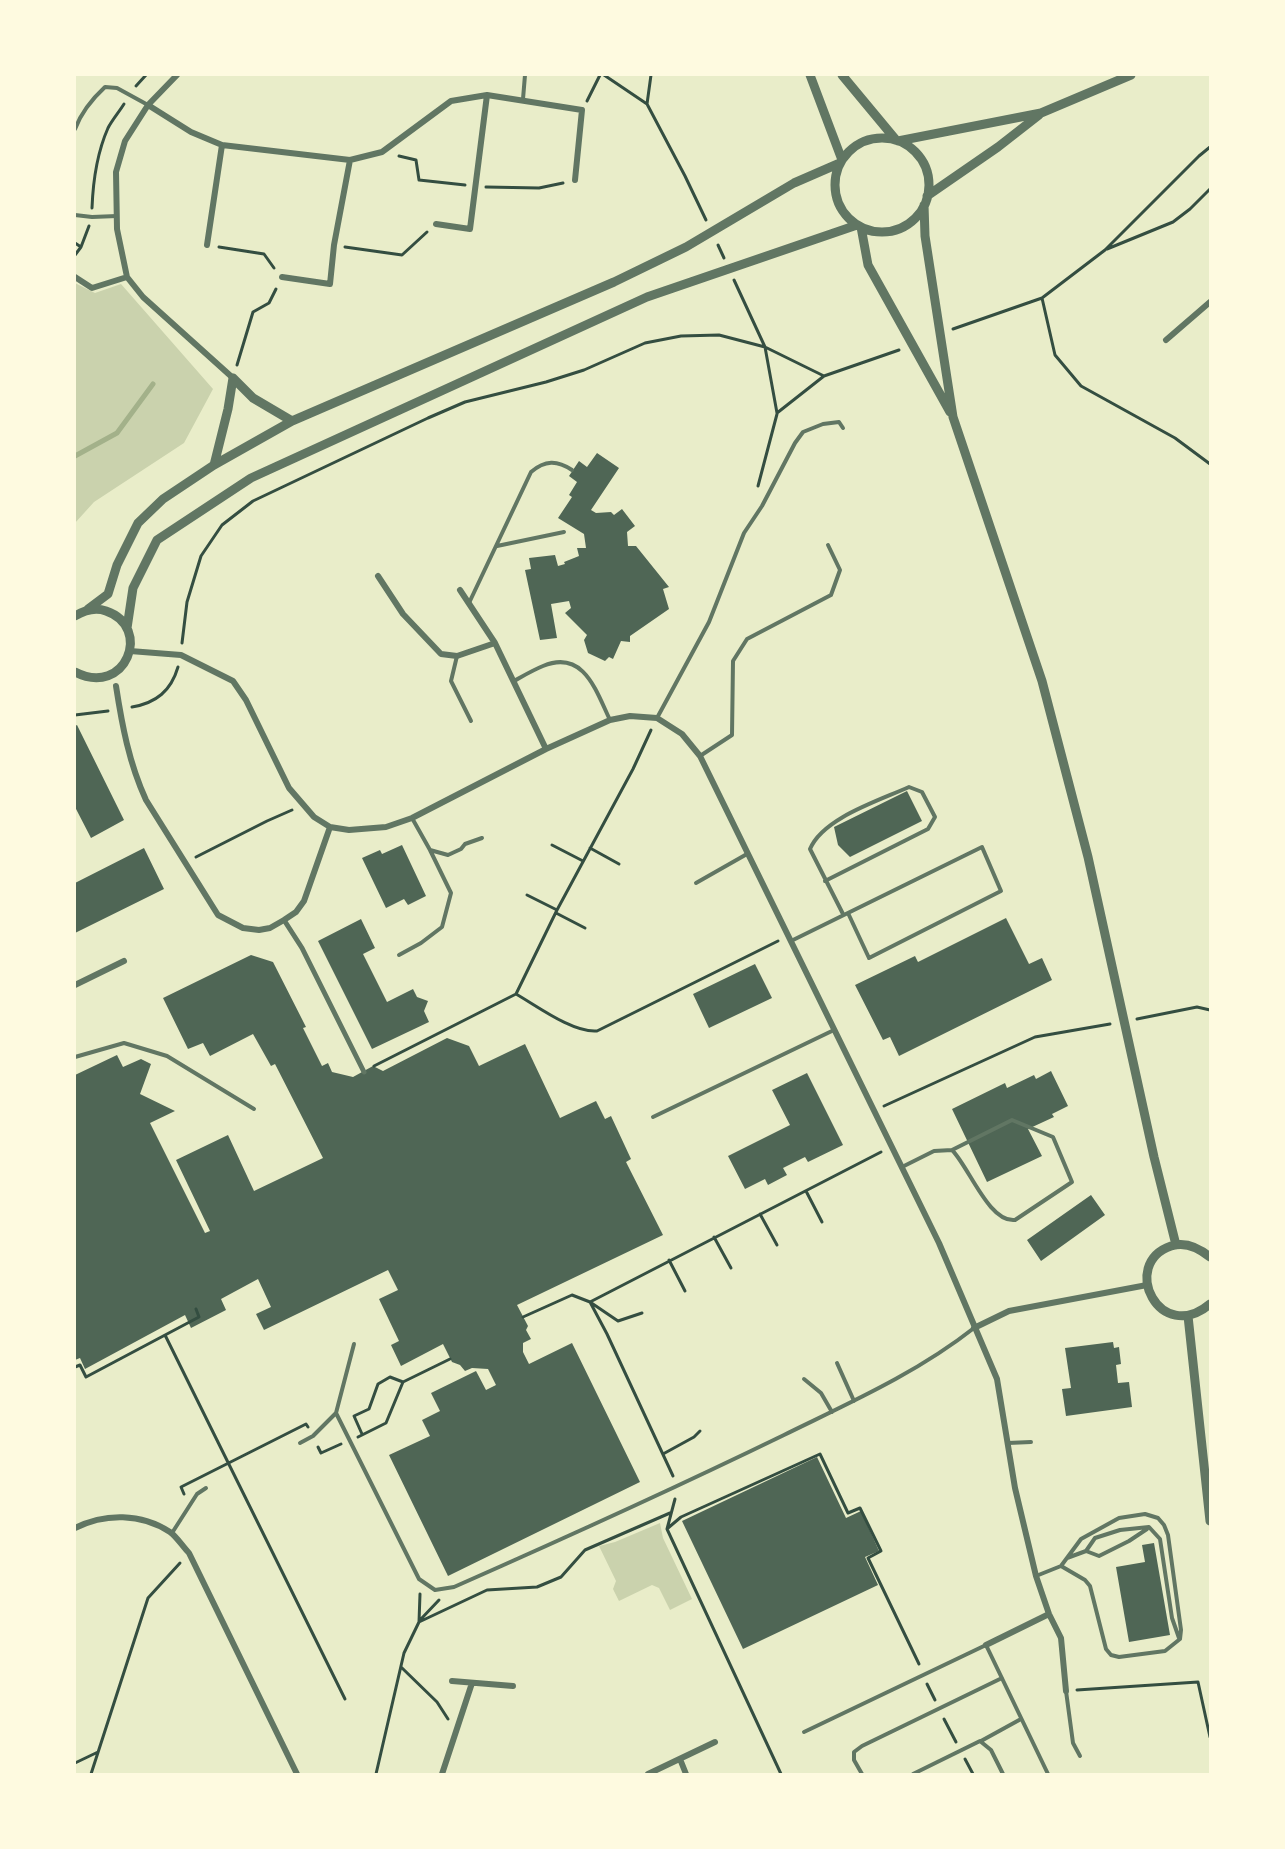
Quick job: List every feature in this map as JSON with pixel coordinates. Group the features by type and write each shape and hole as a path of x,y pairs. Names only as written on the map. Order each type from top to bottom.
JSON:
{"street":[{"path":"177,75 148,105 125,141 116,172 117,229 127,277 143,297 253,398 292,421"},
{"path":"810,75 841,161"},
{"path":"842,75 897,140 920,157 926,170 929,183 925,236 953,417 1042,681 1088,857 1154,1157 1176,1245"},
{"path":"953,417 868,265 859,226 843,210 835,190 835,176 841,161 852,148 865,141 880,138 897,140 1041,113 1131,75"},
{"path":"148,105 191,132 222,145 350,160 382,152 451,101 487,95 523,99 582,110 575,180"},
{"path":"436,224 470,229 487,95"},
{"path":"126,627 133,588 157,540 250,478 647,297 859,226 890,231 904,226 915,217 926,201 1041,113"},
{"path":"207,245 222,145"},
{"path":"282,277 330,284 334,245 350,160"},
{"path":"75,616 108,594 117,565 138,523 163,499 214,465 292,421 614,282 686,247 794,183 841,161"},
{"path":"75,277 92,288 127,277"},
{"path":"1166,340 1210,302"},
{"path":"214,465 233,378"},
{"path":"378,576 404,614 441,654 457,656 495,643"},
{"path":"460,590 495,643 546,749"},
{"path":"75,672 97,679 109,676 125,663 130,651 130,639 126,627 112,613 100,609 88,609"},
{"path":"130,651 181,655 233,681 246,700 289,788 302,805 314,817 330,827 349,830 378,828 412,818 546,749 610,720 630,716 657,718 682,734 700,756 892,1146 939,1243 997,1379 1015,1488 1036,1576 1049,1614 1061,1638 1066,1690"},
{"path":"116,686 129,755 137,782 218,915 243,928 259,930 284,920 296,912 304,901 330,827"},
{"path":"284,920 302,948 364,1072"},
{"path":"75,985 124,961"},
{"path":"1210,1257 1200,1249 1189,1245 1176,1245 1157,1254 1147,1272 1150,1297 1160,1308 1173,1315 1188,1316 1200,1312 1210,1304"},
{"path":"974,1328 1009,1311 1147,1285"},
{"path":"1188,1316 1210,1521"},
{"path":"75,1528 89,1521 121,1516 148,1521 172,1533 189,1553 297,1774"},
{"path":"986,1646 1049,1614"},
{"path":"452,1681 513,1686"},
{"path":"442,1774 472,1683"},
{"path":"648,1774 715,1742"},
{"path":"680,1759 686,1774"}],"lane":[{"path":"523,99 525,75"},
{"path":"75,129 94,97 105,87 117,88 148,105"},
{"path":"75,215 117,216"},
{"path":"657,718 709,622 744,534 762,506 795,443 803,432 823,424 839,422 843,428"},
{"path":"469,603 531,472 549,461 572,470"},
{"path":"496,546 564,532"},
{"path":"700,756 732,735 733,661 747,639 831,595 840,570 828,545"},
{"path":"457,656 451,681 471,721"},
{"path":"514,681 544,665 561,662 578,666 591,680 610,720"},
{"path":"790,938 845,914 982,847 1001,891 869,958 845,914 825,881 810,849 815,838 831,824 909,787 922,792 934,817 927,829 825,881"},
{"path":"399,955 421,943 442,927 451,893 412,818"},
{"path":"430,850 448,855 461,849 465,844 482,838"},
{"path":"696,883 748,853"},
{"path":"653,1117 834,1030"},
{"path":"75,1057 124,1043 167,1056 254,1109"},
{"path":"902,1167 934,1151 951,1150 1012,1120 1053,1137 1072,1182 1015,1220 1007,1221 987,1203 959,1158 951,1150"},
{"path":"336,1413 420,1579 435,1590 454,1587 678,1487 855,1401 949,1347 974,1328"},
{"path":"300,1443 313,1436 336,1413 354,1344"},
{"path":"837,1363 855,1401"},
{"path":"804,1380 821,1393 832,1412"},
{"path":"1008,1443 1031,1442"},
{"path":"172,1533 189,1504 206,1488"},
{"path":"1036,1576 1061,1566 1081,1539 1119,1518 1145,1514 1158,1518 1168,1534 1181,1630 1180,1639 1165,1651 1119,1657 1111,1655 1106,1649 1090,1586 1061,1566"},
{"path":"1086,1551 1099,1556 1149,1527"},
{"path":"1066,1559 1086,1551 1095,1538 1120,1530 1149,1527"},
{"path":"1149,1527 1160,1539 1172,1618 1180,1639"},
{"path":"804,1732 986,1646 1048,1774"},
{"path":"862,1774 854,1752 862,1746 1002,1678"},
{"path":"1066,1690 1073,1743 1080,1756"},
{"path":"913,1774 1022,1719"},
{"path":"980,1741 991,1750 1003,1774"}],"path":[{"path":"582,110 602,75 647,104 685,176"},
{"path":"647,104 651,75"},
{"path":"994,314 1042,298 1105,250 1210,147"},
{"path":"1105,250 1173,222 1210,189"},
{"path":"334,245 402,255 436,224"},
{"path":"75,243 81,247 75,255"},
{"path":"207,245 264,254 282,277 269,303 254,312 233,378"},
{"path":"1042,298 1055,355 1081,386 1175,438 1210,464"},
{"path":"75,715 138,706 157,699 168,689 175,677 181,655 187,602 201,556 222,525 253,501 428,417 465,402 584,370 645,343 681,336 719,335 765,347 824,376"},
{"path":"757,490 777,413 765,347"},
{"path":"777,413 824,376 854,367"},
{"path":"364,1072 516,994 646,740"},
{"path":"185,863 302,805"},
{"path":"552,845 584,861"},
{"path":"590,848 619,864"},
{"path":"527,895 585,928"},
{"path":"516,994 576,1027 587,1032 597,1031 790,938"},
{"path":"1197,1007 1210,1010"},
{"path":"874,1111 1035,1038 1071,1032"},
{"path":"590,1302 892,1146"},
{"path":"806,1191 822,1222"},
{"path":"760,1214 777,1245"},
{"path":"714,1237 731,1268"},
{"path":"669,1260 685,1291"},
{"path":"524,1317 572,1294 590,1302 618,1321 642,1313"},
{"path":"590,1302 678,1487 666,1529 781,1774"},
{"path":"75,1367 80,1365 86,1377 199,1317 195,1309"},
{"path":"165,1335 345,1699"},
{"path":"189,1504 181,1487 306,1424 321,1453 386,1423 403,1382 450,1359"},
{"path":"362,1434 354,1416 369,1409 378,1384 390,1377 403,1382"},
{"path":"663,1454 694,1437 700,1431"},
{"path":"666,1529 681,1517 820,1454 848,1513 860,1508 881,1551 868,1558 923,1676 973,1774"},
{"path":"419,1622 487,1590 537,1587 561,1577 585,1550 671,1512"},
{"path":"91,1774 148,1598 189,1553"},
{"path":"419,1622 420,1579"},
{"path":"376,1774 404,1653 419,1622 454,1587"},
{"path":"401,1667 437,1702 456,1732"},
{"path":"1066,1690 1198,1682 1210,1737"},
{"path":"75,1763 98,1752"}],"green space":[{"path":"75,283 95,293 121,284 213,389 184,443 94,502 75,523"},
{"path":"660,1523 663,1538 692,1599 670,1610 659,1588 652,1585 619,1601 613,1589 616,1581 599,1546 615,1542"}],"building":[{"path":"597,453 619,468 591,510 596,513 611,512 614,515 622,509 635,526 627,532 628,546 636,546 669,587 663,589 669,609 630,636 630,642 621,641 613,659 609,657 605,661 588,653 584,640 587,635 565,613 571,608 569,601 551,604 557,638 540,640 525,570 531,569 529,558 555,555 558,566 579,556 577,548 586,548 584,534 558,518 572,497 569,495 577,482 569,476 579,461 587,467"},
{"path":"77,725 124,820 91,838 75,807 75,726"},
{"path":"907,791 922,821 850,857 838,845 834,827"},
{"path":"402,845 426,896 408,905 404,899 386,908 362,858 380,850 382,854"},
{"path":"144,848 164,889 75,933 75,883"},
{"path":"1006,918 1029,964 1042,958 1052,980 899,1056 890,1037 883,1040 855,985 915,956 918,962"},
{"path":"361,919 375,948 363,954 387,1002 413,989 417,997 428,1001 424,1011 429,1022 372,1049 318,941"},
{"path":"251,955 273,962 306,1027 303,1028 322,1066 328,1063 332,1072 353,1077 373,1066 383,1071 447,1038 469,1046 479,1066 525,1044 560,1118 596,1101 605,1119 611,1116 631,1159 626,1162 663,1235 517,1305 528,1326 526,1330 531,1339 523,1343 523,1352 529,1364 572,1343 640,1482 448,1576 389,1455 430,1436 422,1420 440,1411 431,1393 476,1371 486,1390 496,1385 488,1369 472,1368 465,1371 460,1365 452,1362 443,1344 401,1366 391,1345 399,1341 379,1299 398,1290 388,1270 264,1330 256,1314 271,1307 258,1279 221,1299 226,1310 191,1328 185,1315 85,1369 80,1358 75,1360 75,1075 117,1055 123,1067 141,1059 151,1064 140,1094 175,1111 150,1123 205,1233 210,1231 176,1160 228,1135 254,1191 323,1158 275,1064 271,1066 253,1034 210,1056 203,1043 188,1049 163,998"},
{"path":"755,964 772,998 709,1028 693,994"},
{"path":"1051,1071 1068,1106 1052,1114 1054,1117 1028,1129 1042,1156 987,1182 952,1109 1005,1083 1007,1088 1034,1075 1036,1079"},
{"path":"807,1073 843,1145 808,1162 805,1157 783,1168 787,1175 768,1185 765,1179 745,1189 728,1156 790,1125 772,1090"},
{"path":"1091,1195 1105,1215 1041,1261 1027,1240"},
{"path":"1113,1342 1114,1348 1119,1347 1121,1364 1116,1365 1118,1383 1129,1382 1132,1407 1066,1416 1062,1389 1071,1388 1065,1348"},
{"path":"817,1457 846,1518 861,1511 879,1551 865,1557 878,1585 743,1649 682,1521"},
{"path":"1154,1543 1170,1635 1129,1642 1116,1567 1145,1562 1142,1545"}],"waterway":[{"path":"75,456 117,433 153,384"}]}
